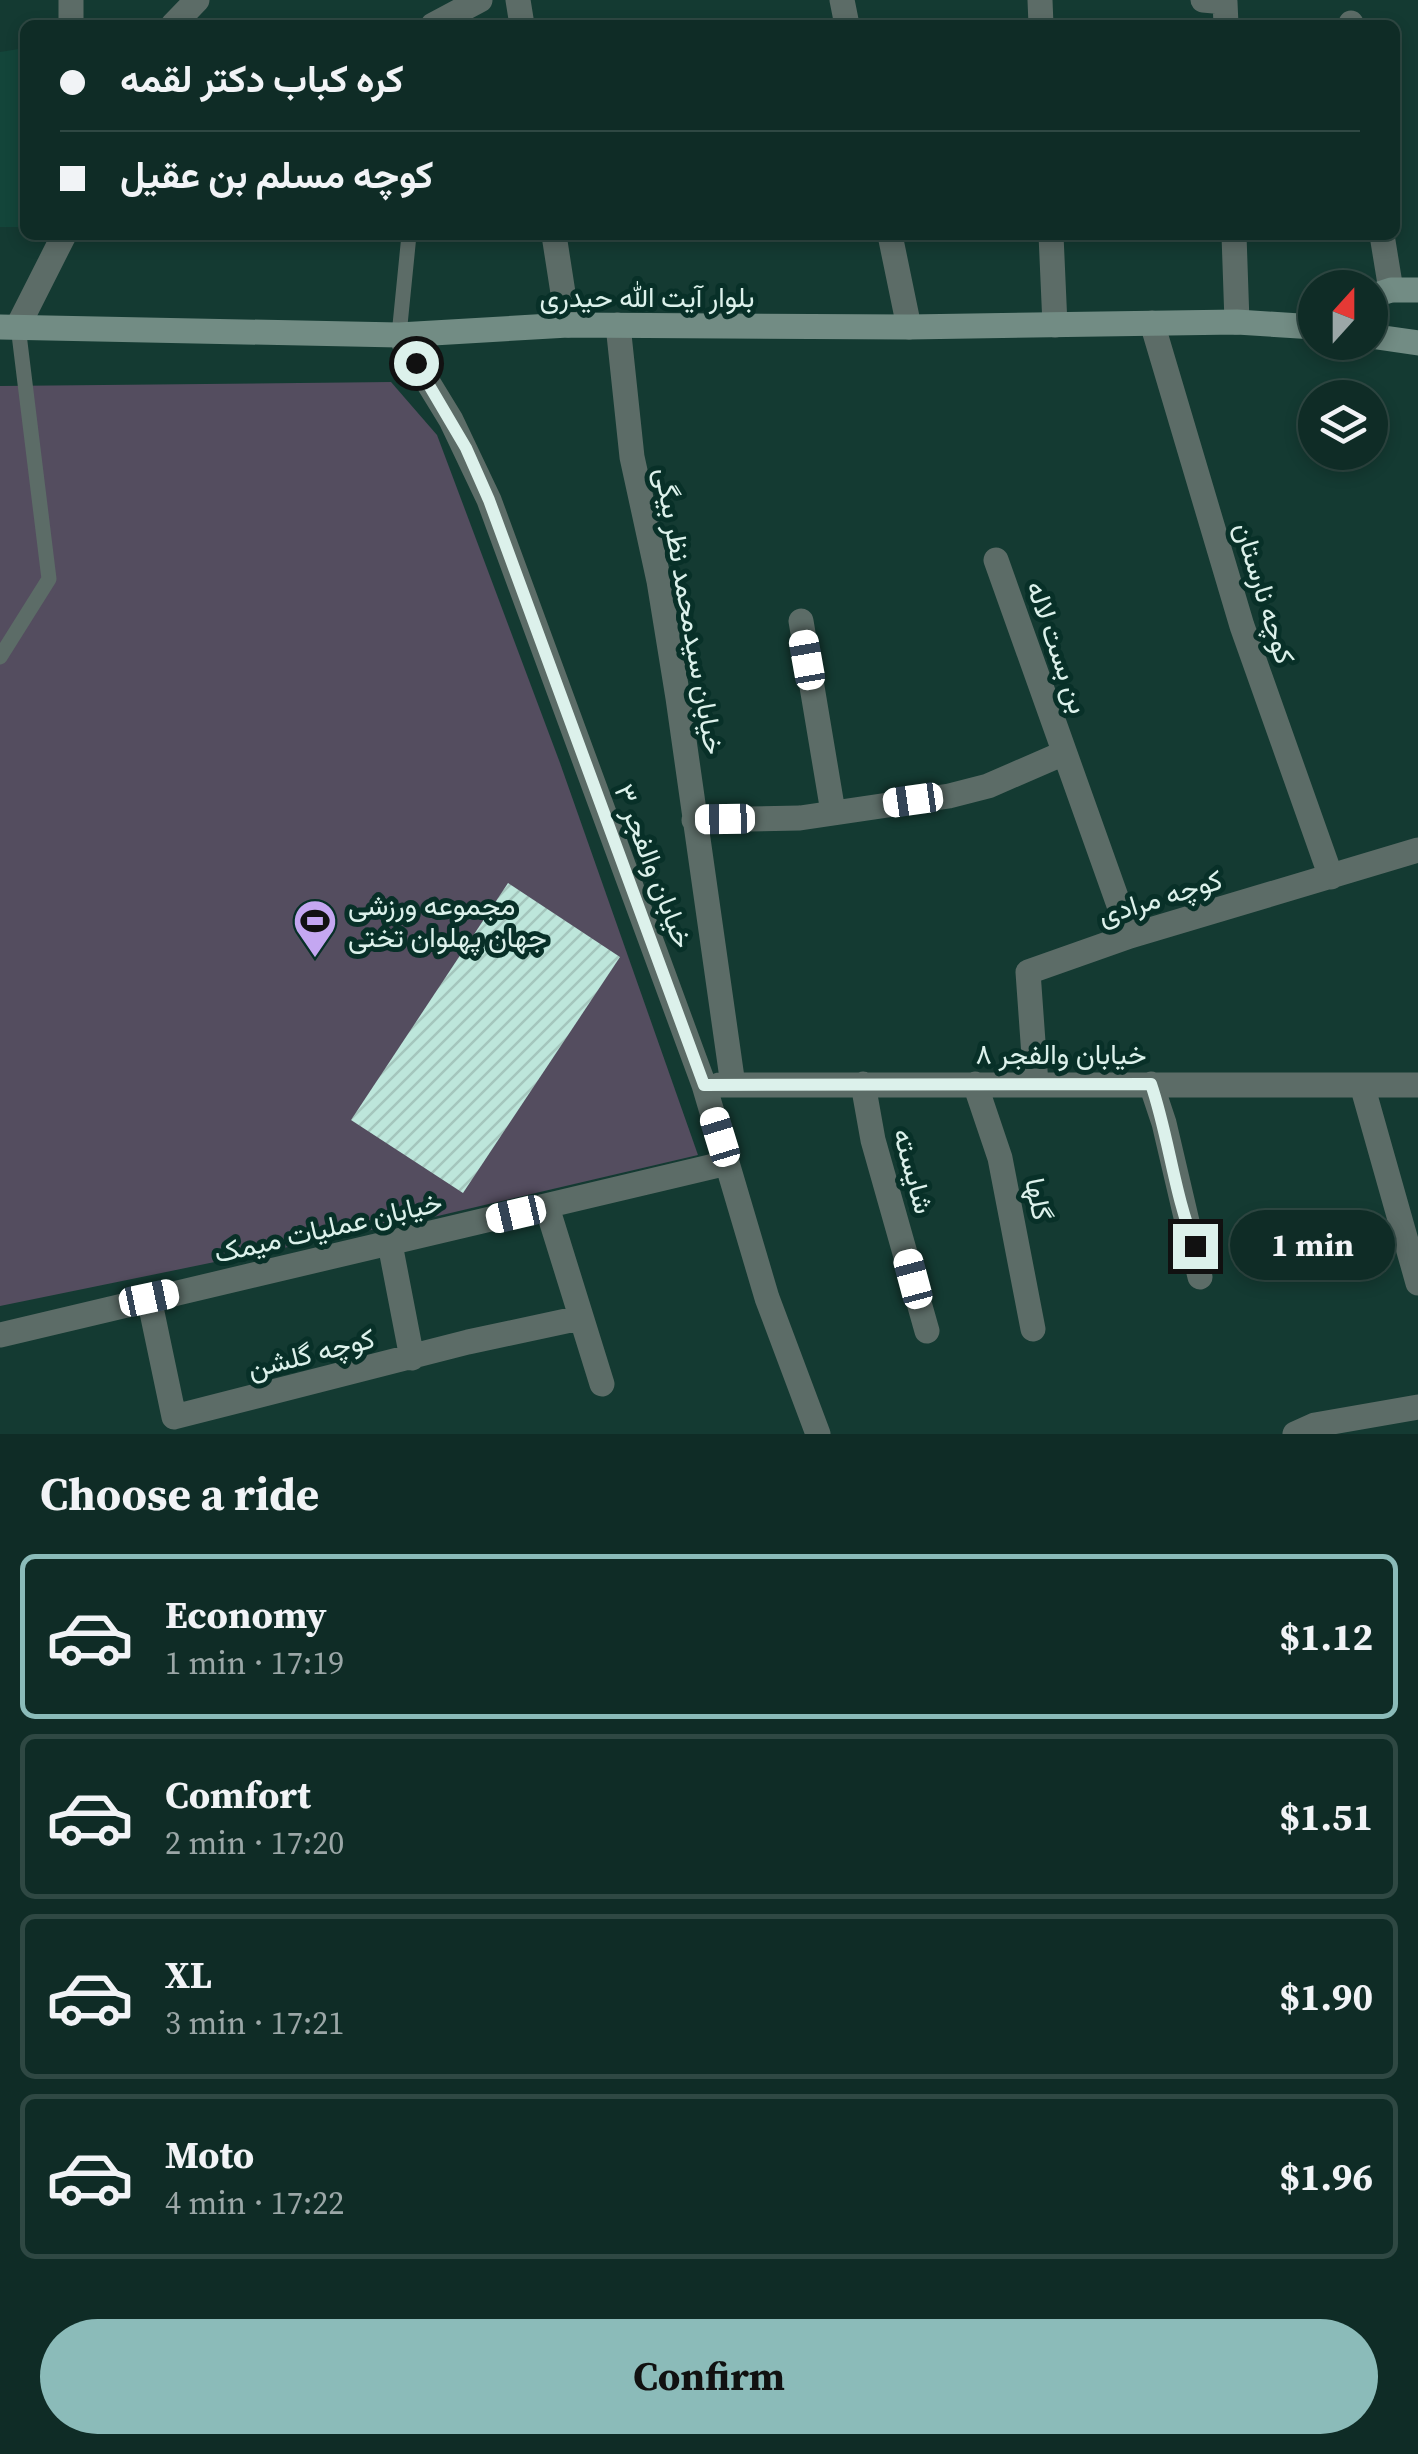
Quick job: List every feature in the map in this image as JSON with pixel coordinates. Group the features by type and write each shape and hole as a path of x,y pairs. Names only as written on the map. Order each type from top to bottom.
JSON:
{"main road":[{"path":"1388,292 1418,290"},
{"name":"بلوار آیت الله حیدری","path":"9,326 399,334 568,326 1298,322"},
{"path":"1388,339 1418,343"}],"street":[{"path":"178,20 197,0"},
{"path":"442,20 480,0"},
{"path":"1203,0 1225,2 1226,20"},
{"path":"9,326 61,240"},
{"path":"555,240 568,326"},
{"path":"891,240 909,327"},
{"path":"1051,240 1055,324"},
{"path":"1234,240 1237,322"},
{"path":"1381,270 1382,240"},
{"name":"کوچه نارستان","path":"1152,323 1242,626 1331,877"},
{"name":"خیابان سیدمحمد نظر بیگی","path":"618,326 632,457 658,580 733,1084"},
{"name":"خیابان والفجر ۳","path":"399,334 458,434 489,500 704,1085 767,1298 818,1434"},
{"name":"بن بست لاله","path":"996,560 1130,936"},
{"path":"801,621 833,812"},
{"path":"694,820 800,818 970,792 1064,753"},
{"name":"کوچه مرادی","path":"1036,1084 1028,972 1130,936 1418,850"},
{"name":"شایسته","path":"863,1084 872,1140 927,1330"},
{"name":"گلها","path":"975,1084 1000,1158 1033,1329"},
{"path":"1151,1084 1164,1123 1200,1277"},
{"name":"خیابان والفجر ۸","path":"704,1085 1418,1086"},
{"path":"1362,1085 1418,1283"},
{"name":"خیابان عملیات میمک","path":"0,1335 728,1163"},
{"path":"547,1206 602,1384"},
{"path":"390,1244 412,1358"},
{"name":"کوچه گلشن","path":"149,1298 174,1417 580,1318"},
{"path":"1298,1434 1315,1425 1418,1407"}],"lane":[{"path":"399,334 408,240"},
{"path":"0,656 49,579 9,326"}],"shaded area":[{"path":"20,49 19,227 0,227 0,52"},
{"name":"مجموعه ورزشی جهان پهلوان تختی","path":"391,382 437,435 560,763 698,1155 425,1219 0,1306 0,386"}],"building":[{"path":"508,883 620,957 463,1193 351,1120"}],"place":[{"name":"مجموعه ورزشی جهان پهلوان تختی","path":"315,959"}],"route":[{"path":"416,363 466,448 489,500 704,1085 1151,1084 1195,1246"}]}
